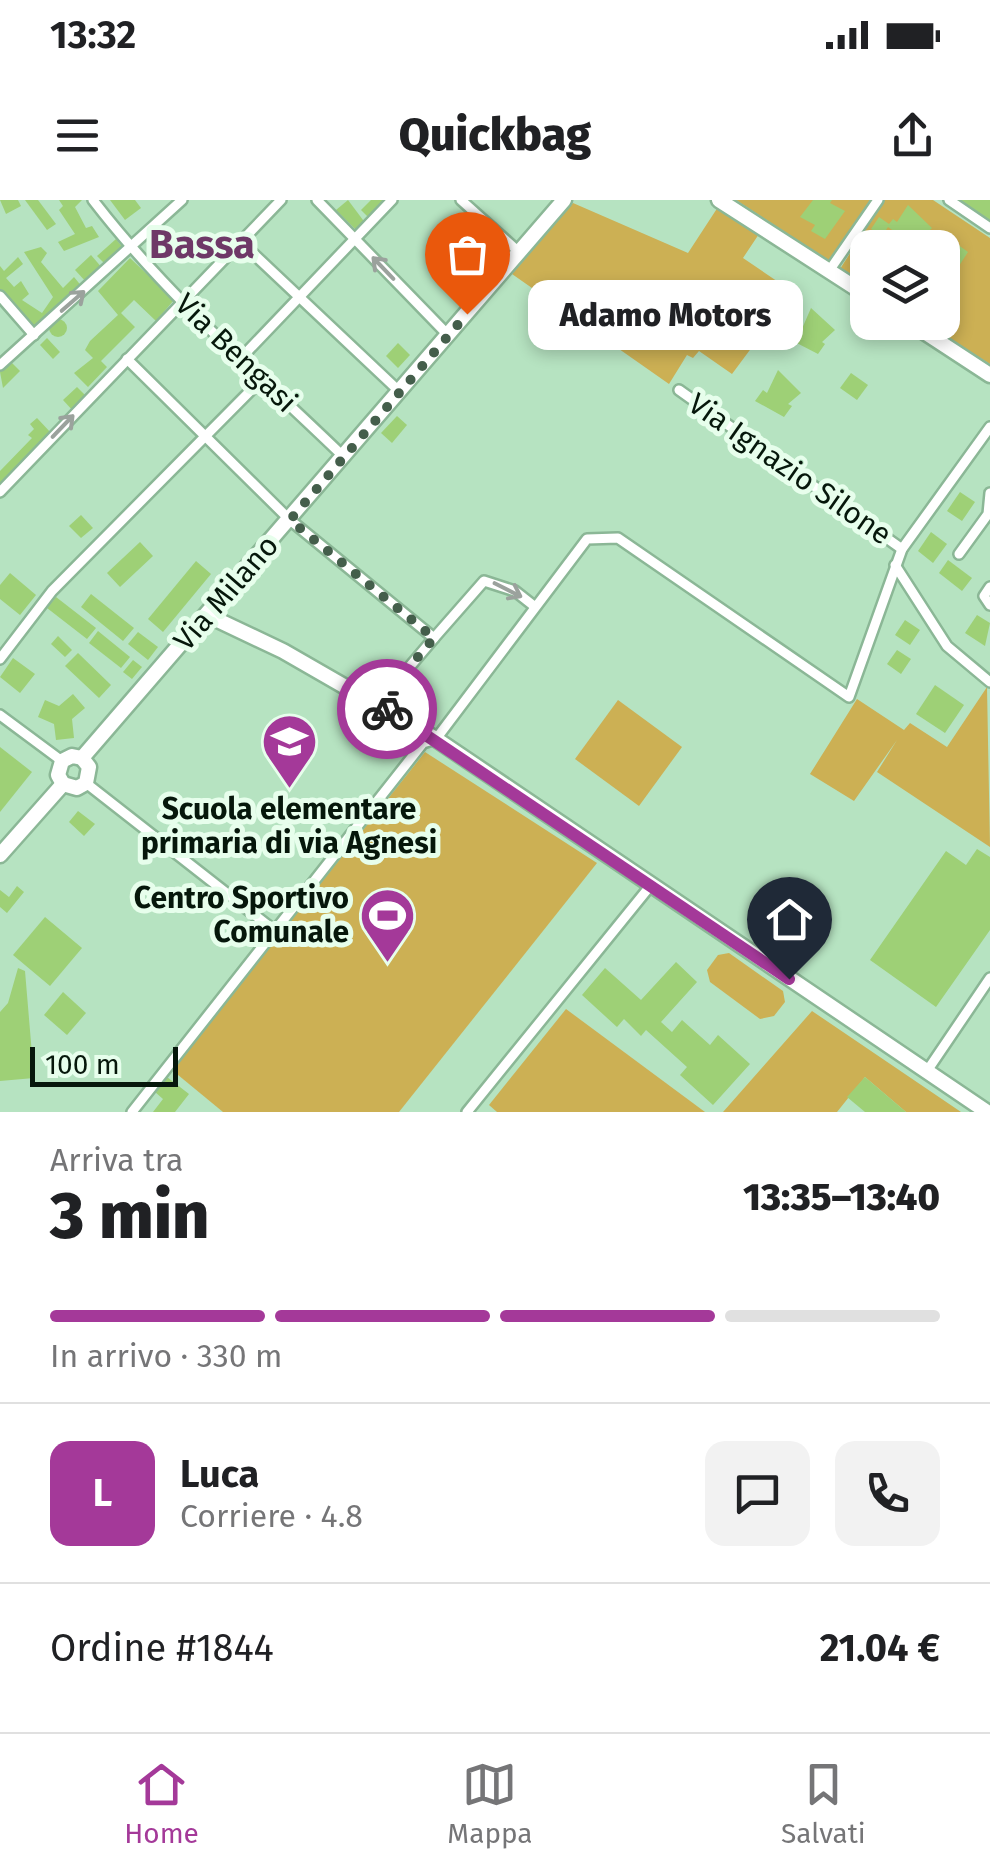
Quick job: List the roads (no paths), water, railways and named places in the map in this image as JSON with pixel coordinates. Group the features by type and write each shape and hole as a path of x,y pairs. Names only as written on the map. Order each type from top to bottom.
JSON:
{"street":[{"name":"Via Bengasi","path":"93,200 130,248 180,301 344,457"},
{"path":"0,365 182,200"},
{"path":"0,492 280,200"},
{"path":"316,200 449,336"},
{"path":"241,358 392,200"},
{"path":"461,200 520,252"},
{"name":"Via Milano","path":"82,758 564,200"},
{"path":"719,200 850,284"},
{"path":"829,271 878,200"},
{"path":"948,200 990,228"},
{"path":"241,242 400,392"},
{"path":"0,296 34,336"},
{"path":"937,340 990,375"},
{"path":"126,359 290,520 434,638"},
{"path":"0,658 52,591 262,379"},
{"name":"Via Ignazio Silone","path":"678,390 902,549"},
{"path":"132,1112 423,742 436,738 587,539 597,535 618,538 848,697 902,549 990,427"},
{"path":"959,554 988,514 990,493"},
{"path":"895,566 947,646 990,682"},
{"path":"378,704 484,581 514,591 534,606"},
{"path":"987,603 990,588"},
{"path":"208,615 436,738 987,1112"},
{"path":"0,715 62,761"},
{"path":"72,756 82,758 89,767 86,782 77,788 62,784 58,775 62,761 72,756"},
{"path":"86,782 275,931"},
{"path":"0,855 62,784"},
{"path":"467,1112 652,885"},
{"path":"927,1071 990,978"}],"place":[{"name":"Adamo Motors","path":"467,314"},
{"name":"Scuola elementare primaria di via Agnesi","path":"289,790"},
{"name":"Centro Sportivo Comunale","path":"388,964"}],"district":[{"name":"Bassa","path":"202,245"}]}
